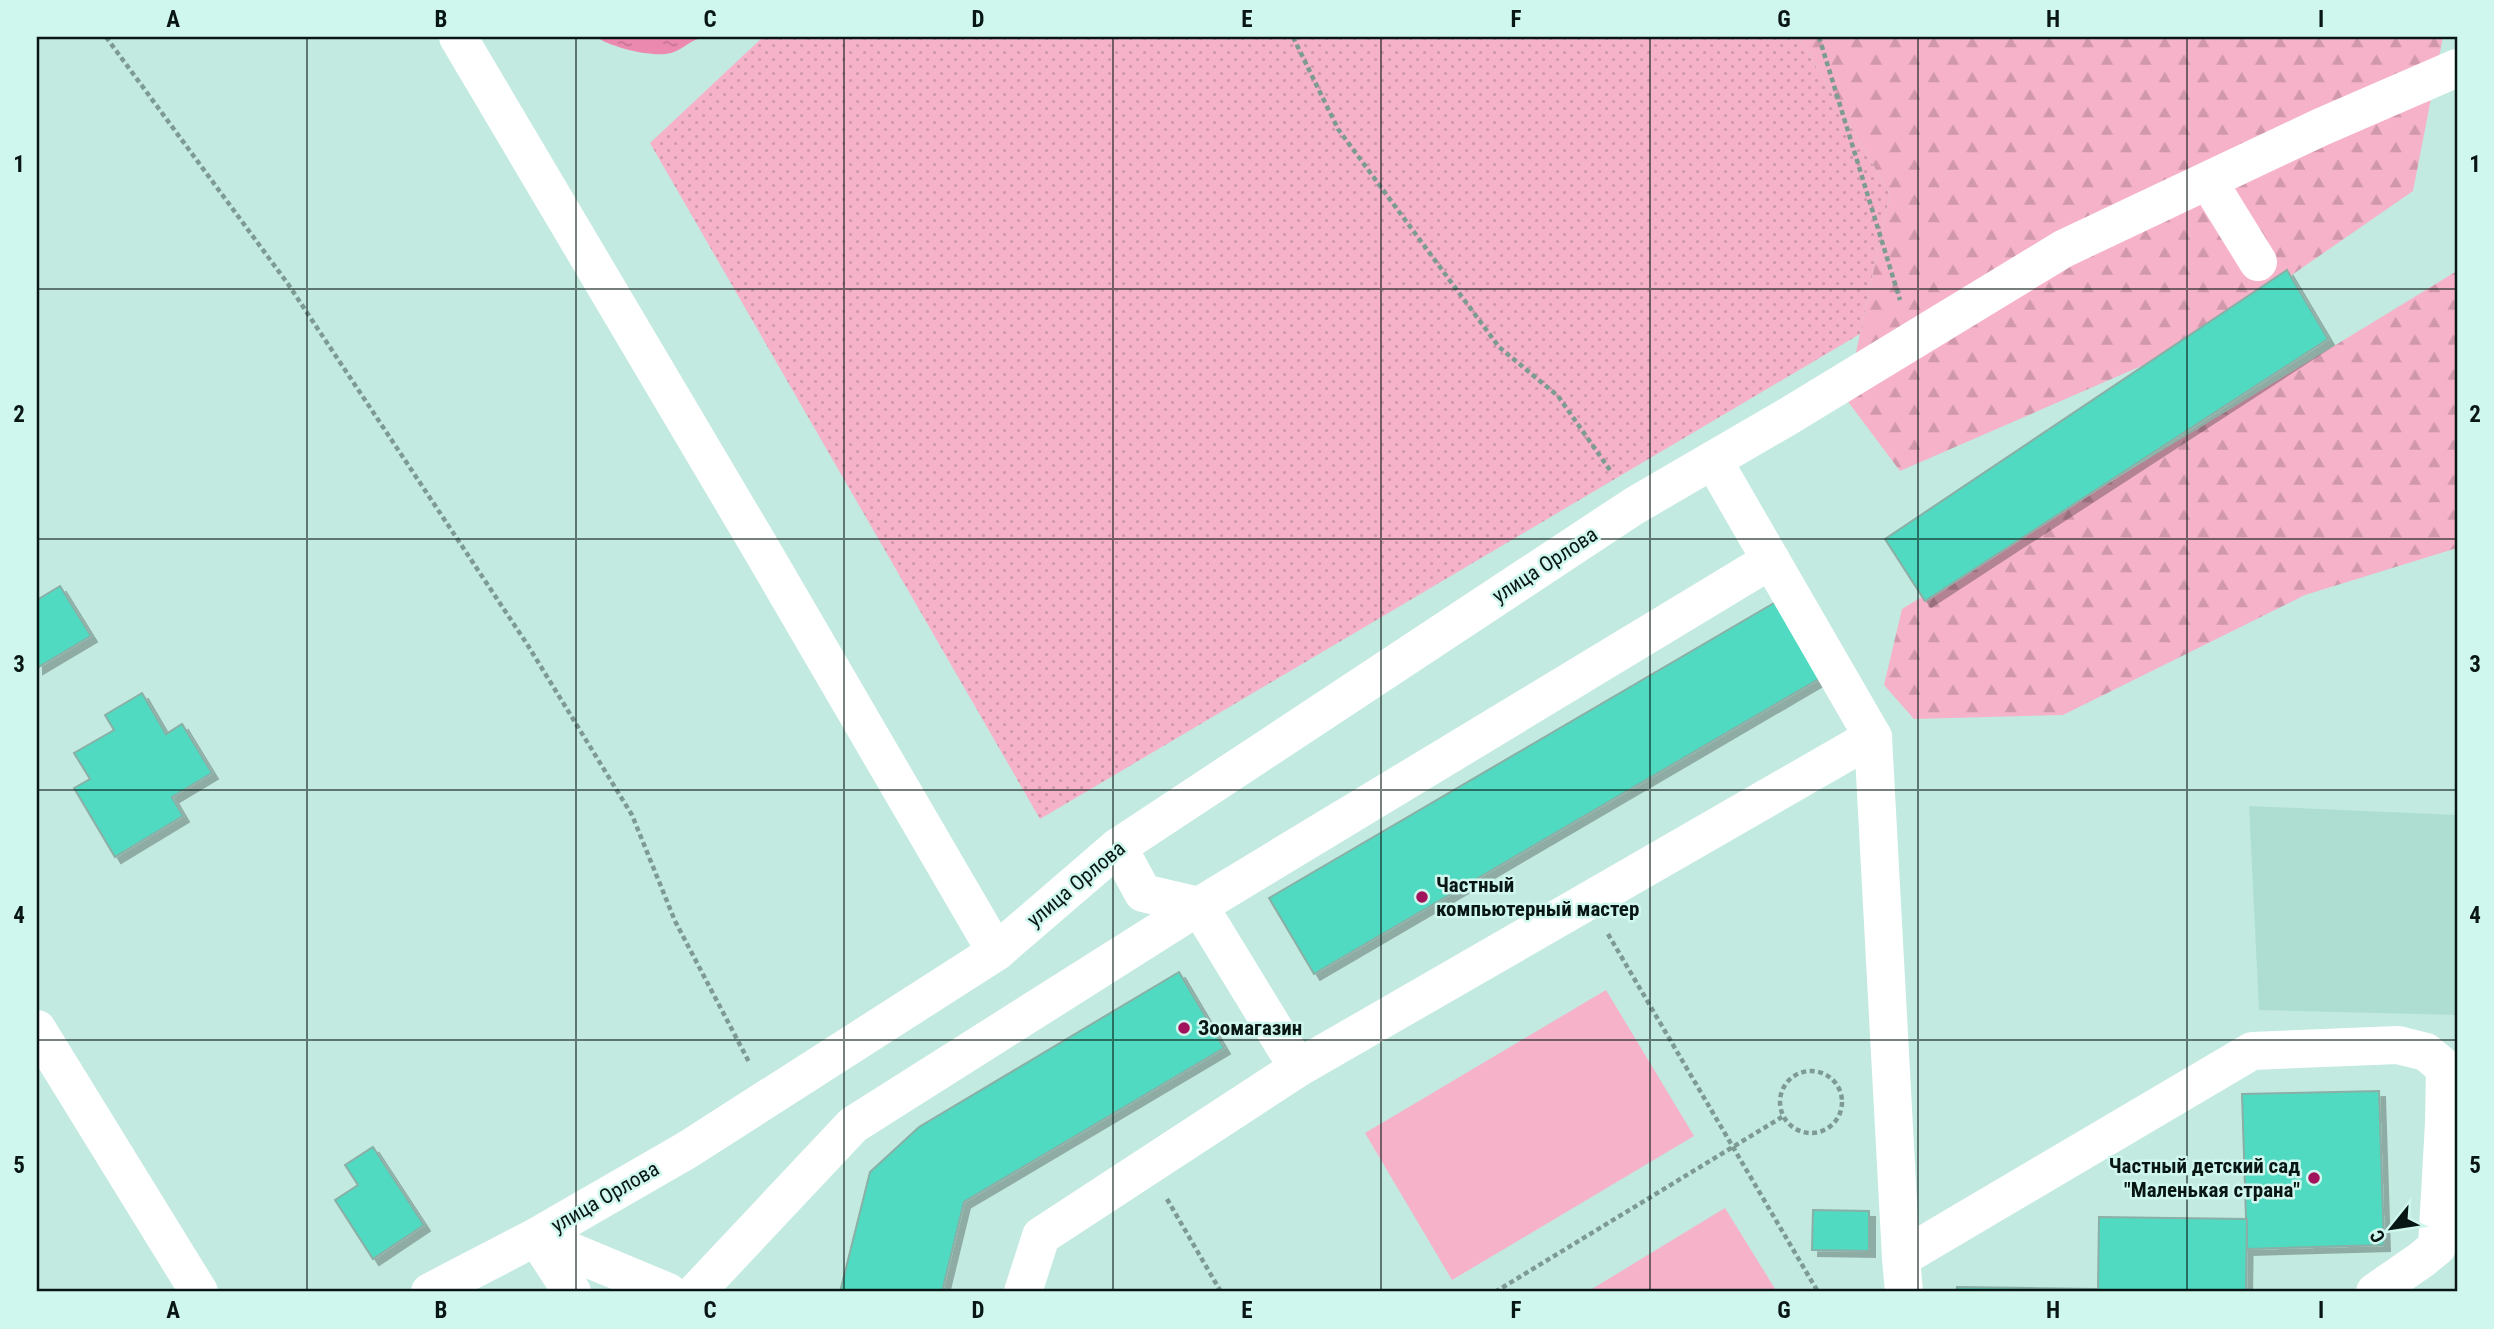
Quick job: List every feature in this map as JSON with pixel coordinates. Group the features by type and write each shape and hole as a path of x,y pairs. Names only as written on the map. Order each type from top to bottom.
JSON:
{"street":[{"path":"458,37 996,952"},
{"name":"улица Орлова","path":"430,1292 536,1237 687,1150 996,952 1118,847 1634,506 2063,249 2321,127 2457,68"},
{"path":"2208,180 2258,262"},
{"path":"1713,460 1872,737 1902,1275 2252,1051 2398,1045 2426,1052 2445,1068 2437,1247 2375,1292"},
{"path":"696,1292 853,1125 1199,906 1770,560"},
{"path":"1023,1292 1041,1236 1148,1166 1298,1068 1872,737"},
{"path":"1118,847 1143,893 1199,906 1298,1068"},
{"path":"37,1029 199,1292"},
{"path":"536,1237 572,1292"},
{"path":"536,1237 668,1292"}],"path":[{"path":"106,37 288,284 527,644 632,815 675,921 767,1098"},
{"path":"1293,37 1338,129 1499,347 1558,396 1634,506"},
{"path":"1819,37 1912,341"},
{"path":"1588,901 1818,1292"},
{"path":"1807,1070 1822,1072 1835,1081 1842,1095 1842,1110 1835,1124 1822,1132 1807,1134 1792,1128 1782,1117 1779,1102 1782,1087 1793,1075 1807,1070"},
{"path":"1495,1292 1782,1117"},
{"path":"1148,1166 1221,1292"}],"shaded area":[{"path":"2249,806 2457,815 2457,1241 2447,1248 2456,1015 2259,1010"}],"green space":[{"path":"763,37 1799,37 1890,194 1860,334 1040,819 650,143"},
{"path":"1799,37 2443,37 2413,191 2192,344 1900,471 1846,399 1890,194"},
{"path":"2457,271 2457,548 2305,595 2063,715 1914,719 1884,685 1902,609"},
{"path":"1606,990 1694,1136 1452,1280 1365,1133"},
{"path":"1725,1208 1777,1292 1594,1292 1592,1289"}],"water":[{"path":"596,37 705,37 675,52 653,54 632,51"}],"building":[{"path":"2287,270 2328,339 1925,601 1885,539"},
{"path":"60,586 91,636 37,668 37,600"},
{"path":"1779,600 1824,676 1314,974 1269,898"},
{"path":"142,693 166,734 182,724 212,773 172,797 183,816 115,857 74,788 90,779 74,753 114,730 105,715"},
{"path":"1179,972 1224,1048 964,1202 942,1292 840,1292 870,1172 919,1127"},
{"path":"2379,1091 2384,1245 2247,1249 2242,1094"},
{"path":"373,1147 424,1225 373,1259 335,1200 358,1185 345,1165"},
{"path":"1813,1210 1869,1211 1869,1251 1812,1250"},
{"path":"2099,1217 2247,1219 2246,1292 2098,1292"},
{"path":"1957,1287 2097,1289 2097,1292 1956,1292"}],"place":[{"name":"Частный компьютерный мастер","path":"1422,897"},
{"name":"Зоомагазин","path":"1184,1028"},
{"name":"Частный детский сад \"Маленькая страна\"","path":"2314,1178"}]}
